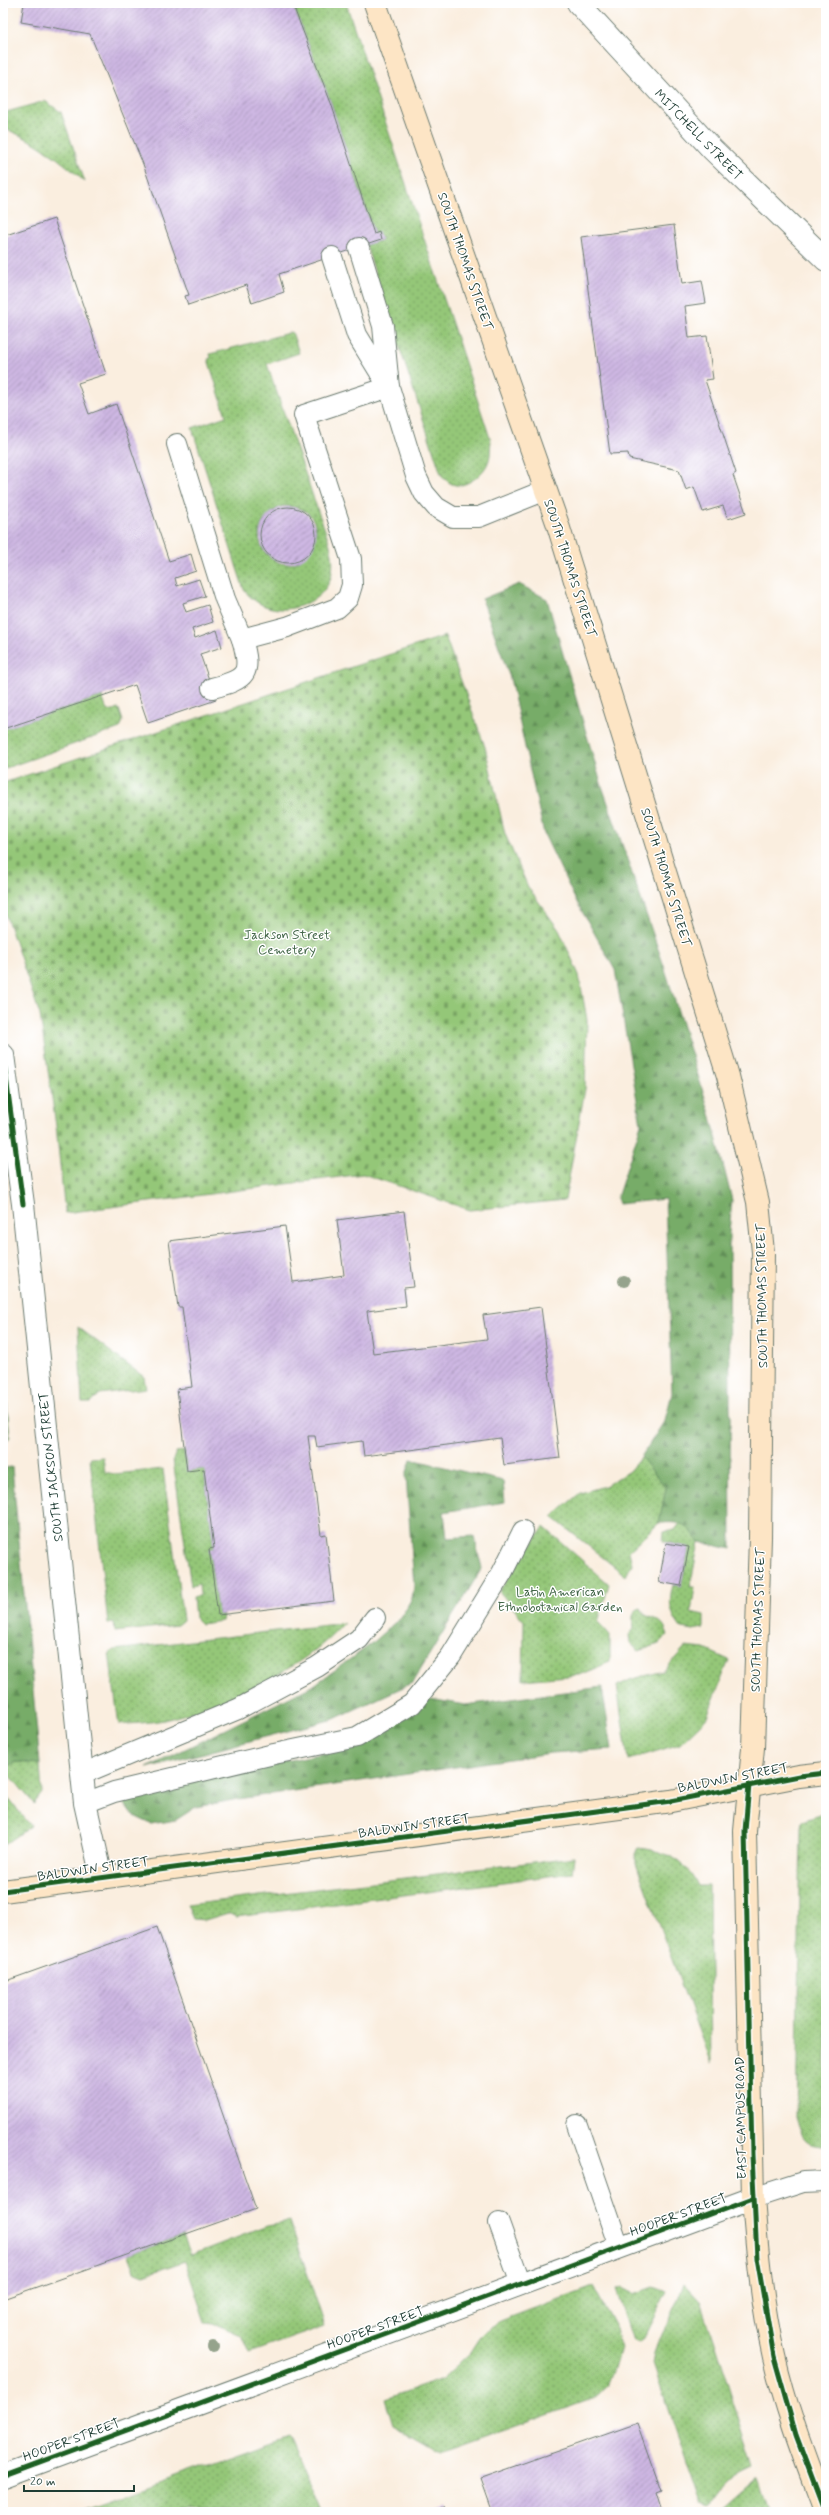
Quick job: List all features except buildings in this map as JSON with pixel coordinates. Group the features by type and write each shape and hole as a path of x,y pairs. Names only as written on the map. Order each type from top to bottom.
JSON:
{"main road":[{"name":"SOUTH THOMAS STREET","path":"375,3 568,555 728,1076 758,1202 763,1252 760,1545 753,1748 749,1785"},
{"name":"BALDWIN STREET","path":"3,1891 671,1801 749,1785 826,1773"},
{"name":"EAST CAMPUS ROAD","path":"749,1785 746,1831 753,2198 757,2258 774,2357 796,2435 825,2512"}],"street":[{"name":"MITCHELL STREET","path":"578,3 712,149 826,260"},
{"name":"SOUTH JACKSON STREET","path":"3,1055 23,1204 85,1803 102,1878"},
{"name":"HOOPER STREET","path":"3,2476 753,2198"}],"lane":[{"path":"359,248 383,326 389,387 416,476 424,493 436,507 453,517 479,516 546,490"},
{"path":"332,257 357,335 389,387"},
{"path":"242,639 287,627 337,608 348,598 353,571 351,559 304,415 389,387"},
{"path":"177,444 225,599 242,639 248,660 245,673 236,680 212,688"},
{"path":"85,1803 114,1792 274,1754 357,1737 412,1704 451,1656 502,1573 523,1531"},
{"path":"82,1774 238,1709 317,1667 359,1639 375,1618"},
{"path":"577,2125 619,2247"},
{"path":"753,2198 803,2182 826,2181"},
{"path":"498,2223 520,2284"}],"green space":[{"path":"292,3 346,3 491,441 490,455 487,465 475,479 469,482 457,485 448,482 442,477 366,245 381,240 379,233 374,234 331,103"},
{"path":"45,101 61,112 85,182 47,151 26,138 3,128 3,113"},
{"path":"292,332 299,353 267,364 328,538 333,564 330,580 322,593 309,602 294,608 280,609 268,607 253,599 244,590 192,428 226,416 208,359 211,358 210,354","holes":["283,506 302,510 313,519 316,531 313,545 305,556 294,563 281,563 267,554 262,547 259,533 261,526 270,514"]},
{"path":"519,584 547,599 600,780 665,969 711,1117 732,1200 729,1234 731,1549 699,1542 687,1527 679,1523 659,1523 666,1488 641,1457 665,1420 672,1393 665,1199 619,1204 617,1198 641,1124 615,970 574,897 544,834 510,678 482,599"},
{"name":"Jackson Street Cemetery","path":"445,636 485,747 505,834 528,887 559,930 579,975 587,1020 585,1089 565,1200 470,1210 363,1174 65,1213 56,1126 40,1015 3,907 3,783"},
{"path":"102,696 107,711 119,709 123,721 120,728 3,769 3,729"},
{"path":"78,1327 144,1377 146,1388 100,1394 91,1403 82,1403"},
{"path":"3,1363 10,1437 3,1445"},
{"path":"184,1451 187,1471 204,1469 214,1548 209,1549 218,1615 223,1615 222,1621 201,1624 195,1618 193,1597 200,1595 199,1584 191,1586 173,1460 176,1452"},
{"path":"103,1457 105,1472 114,1474 163,1469 183,1620 177,1625 115,1632 114,1623 108,1624 90,1458"},
{"name":"Latin American Ethnobotanical Garden","path":"641,1457 666,1488 659,1523 629,1551 632,1564 626,1576 552,1517 580,1493 605,1486 629,1471"},
{"path":"411,1459 503,1481 505,1502 444,1512 447,1538 474,1536 482,1568 412,1683 334,1719 147,1768 314,1685 367,1647 401,1617 412,1598 414,1586 406,1475"},
{"path":"12,1467 40,1764 17,1762 4,1768 3,1468"},
{"path":"681,1522 688,1526 699,1542 690,1587 695,1587 691,1612 704,1615 704,1628 693,1630 681,1628 672,1613 670,1603 673,1585 681,1586 689,1548 663,1541 664,1532 675,1530"},
{"name":"Latin American Ethnobotanical Garden","path":"544,1527 609,1584 598,1622 610,1635 610,1662 579,1675 523,1680 524,1621 499,1591"},
{"name":"Latin American Ethnobotanical Garden","path":"641,1608 645,1615 657,1620 665,1627 668,1635 659,1644 639,1651 630,1643 629,1635 634,1629 633,1620 635,1611"},
{"path":"344,1623 308,1656 262,1684 187,1714 153,1722 119,1725 109,1653 114,1650"},
{"path":"685,1647 705,1649 729,1660 706,1719 680,1744 628,1760 617,1686 632,1679 664,1671"},
{"path":"602,1687 612,1749 551,1753 239,1799 196,1807 176,1820 151,1824 134,1816 122,1801 181,1783 362,1745 430,1699 465,1705"},
{"path":"17,1762 40,1764 42,1793 34,1804 4,1768"},
{"path":"3,1792 31,1826 3,1846"},
{"path":"826,1813 826,1874 824,1874 826,1896 826,2146 818,2146 808,2142 805,2139 802,2135 796,2117 801,1828 802,1821"},
{"path":"638,1848 657,1851 674,1858 687,1869 698,1886 709,1886 711,2064 634,1858"},
{"path":"574,1857 572,1873 236,1917 228,1913 205,1920 193,1919 187,1905"},
{"path":"290,2222 325,2326 249,2353 241,2335 213,2323 205,2322 185,2261 144,2275 134,2271 128,2255 183,2235 191,2255 267,2226"},
{"path":"684,2283 701,2301 754,2467 740,2474 729,2482 710,2506 701,2504 653,2364 662,2334"},
{"path":"593,2286 616,2329 621,2349 607,2386 592,2399 441,2453 393,2425 385,2399 442,2379 471,2352 480,2338 495,2323"},
{"path":"653,2287 667,2292 643,2340 639,2343 633,2341 616,2290 622,2288 634,2294"},
{"path":"289,2436 321,2512 79,2512 88,2509"},
{"path":"759,2478 771,2512 720,2512"}],"cycle path":[{"path":"3,1055 23,1204"},
{"path":"3,1891 671,1801 799,1776 826,1773"},
{"path":"749,1785 745,1831 752,2155 757,2258 774,2357 796,2435 825,2512"},
{"path":"3,2476 753,2198"}]}
